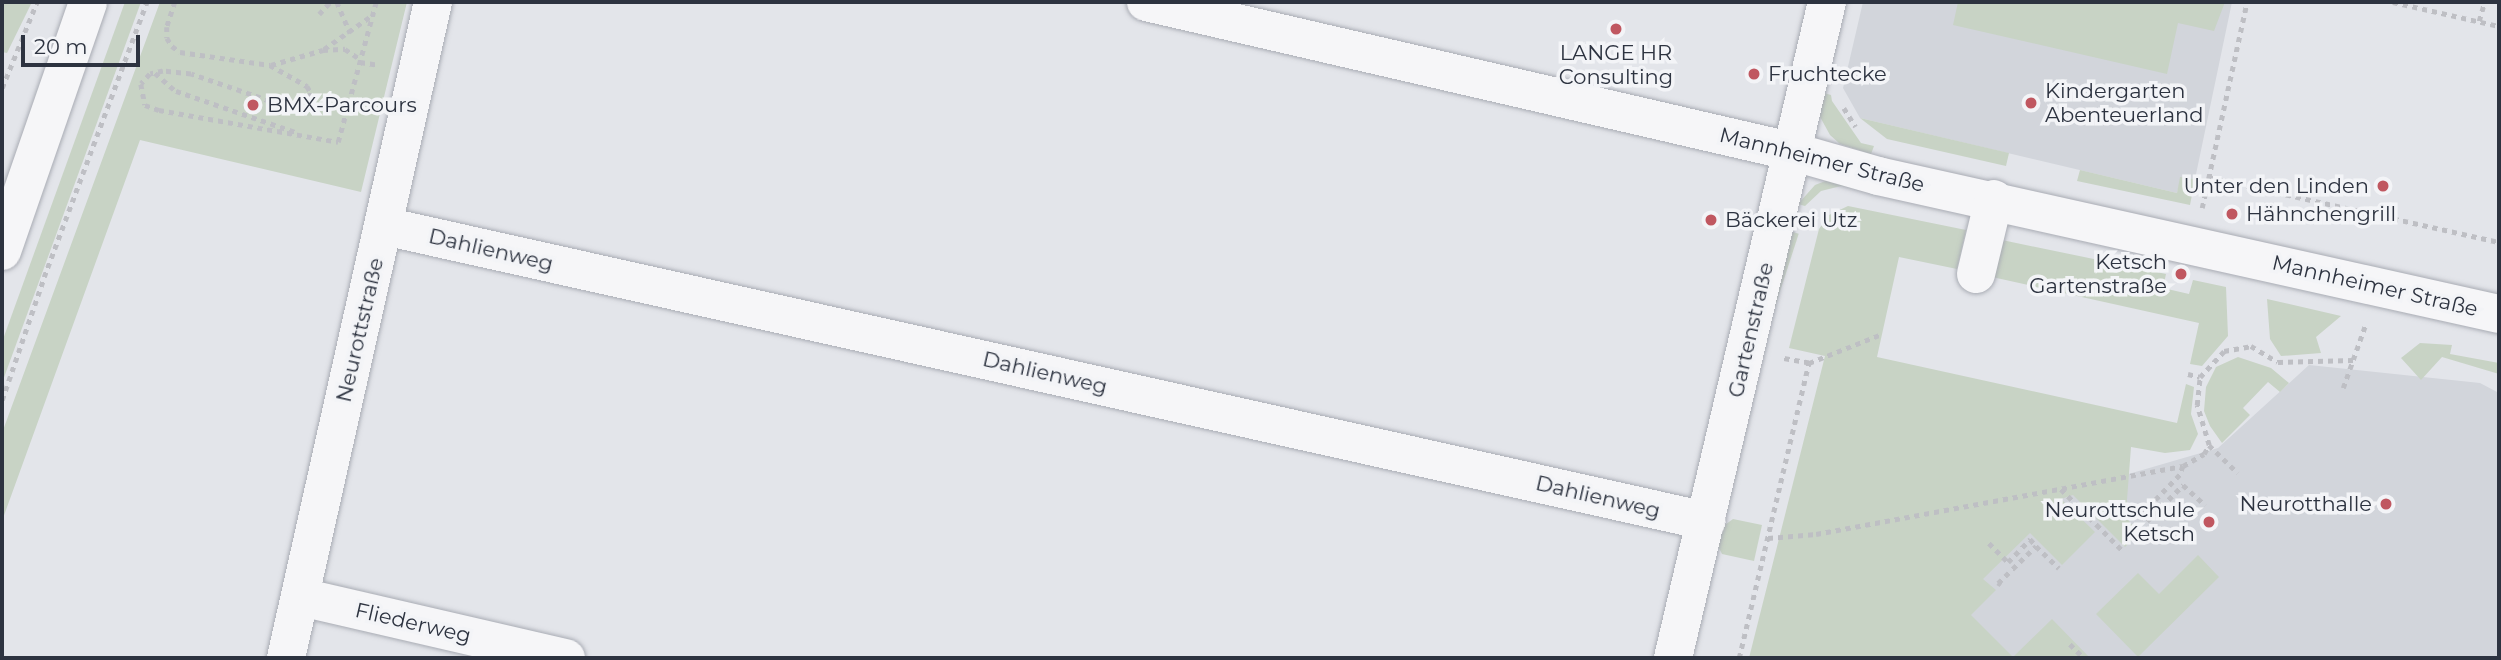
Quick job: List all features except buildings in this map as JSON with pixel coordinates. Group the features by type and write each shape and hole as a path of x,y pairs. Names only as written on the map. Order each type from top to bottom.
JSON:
{"street":[{"path":"2,251 88,2"},
{"name":"Neurottstraße","path":"286,658 433,2"},
{"name":"Mannheimer Straße","path":"1146,2 1794,152 1878,176 1994,199 2195,247 2378,285 2499,314"},
{"name":"Gartenstraße","path":"1673,658 1794,152 1827,2"},
{"path":"1976,274 1994,199"},
{"name":"Dahlienweg","path":"384,226 1706,521"},
{"name":"Fliederweg","path":"301,597 566,658"}],"path":[{"path":"2,88 37,2"},
{"path":"2,400 44,277 148,2"},
{"path":"175,2 167,27 167,38 180,52 270,65 307,86 311,93 306,106 298,111 191,74 155,73 141,84 145,105 159,110 338,142 376,2"},
{"path":"319,14 331,2"},
{"path":"337,2 350,33"},
{"path":"2195,247 2247,2"},
{"path":"2393,2 2499,26"},
{"path":"2479,21 2484,3"},
{"path":"323,50 372,15"},
{"path":"270,65 323,50 345,49 360,59"},
{"path":"155,73 176,91 308,137"},
{"path":"1809,83 1835,88 1862,133"},
{"path":"2208,177 2499,242"},
{"path":"2343,388 2378,285"},
{"path":"1775,357 1809,363 1882,334"},
{"path":"2238,473 2209,445 2197,405 2200,377 2224,351 2250,346 2278,362 2353,360"},
{"path":"1739,658 1809,363"},
{"path":"2188,374 2200,377"},
{"path":"1768,538 1816,534 2183,466 2194,462 2209,445"},
{"path":"2183,466 2180,475 2141,515 2148,522 2183,485 2205,505"},
{"path":"2061,489 2122,550"},
{"path":"1989,542 2008,562 2030,539 2059,568"},
{"path":"2001,585 1998,583 2036,546"},
{"path":"2070,644 2087,658"}],"shaded area":[{"name":"Kindergarten Abenteuerland","path":"1863,2 2232,2 2195,179 2181,178 2177,193 1860,118 1843,88"},
{"name":"Neurottschule Ketsch","path":"2309,365 2480,383 2499,393 2499,658 1749,658 2046,498 2218,448"}],"green space":[{"path":"2,2 32,2 7,53 2,52"},
{"path":"125,2 141,2 2,383 2,342"},
{"name":"BMX-Parcours","path":"160,2 407,2 361,192 140,140 2,521 2,433"},
{"path":"1958,2 2225,2 2214,31 2178,23 2167,74 1953,25"},
{"path":"1824,93 1831,95 1832,101 1861,143 1874,146 1871,154 1840,144 1830,135 1819,115"},
{"path":"1860,118 2009,153 2006,166 1887,139"},
{"path":"2080,170 2177,193 2180,177 2195,179 2190,205 2077,181"},
{"path":"1828,180 1860,188 1841,186 1821,191 1805,206 1798,204 1815,185"},
{"path":"1848,206 1966,230 1957,269 1899,257 1877,357 2177,423 2186,384 2194,387 2191,414 2198,434 2190,450 2165,453 2131,447 2126,513 2130,523 2140,532 2125,547 2073,495 2061,499 2095,532 2062,565 2030,533 1983,579 1996,590 1971,615 2013,657 2052,619 2090,658 1749,658 1825,356 1789,348 1819,229 1829,215"},
{"path":"1793,232 1799,234 1761,350 1755,348"},
{"path":"2002,240 2166,274 2163,288 2189,294 2193,280 2226,287 2228,336 2202,366 2190,364 2199,323 1992,277"},
{"path":"2267,299 2341,316 2316,337 2321,353 2281,356 2270,339"},
{"path":"2420,343 2452,345 2450,354 2499,363 2499,374 2442,357 2421,380 2401,358"},
{"path":"2238,357 2271,368 2289,383 2280,392 2268,382 2243,408 2250,415 2222,443 2210,426 2204,411 2206,387 2216,367"},
{"path":"1733,519 1762,525 1754,561 1722,554 1717,544 1718,530"},
{"path":"2198,555 2219,577 2138,657 2096,614 2138,573 2159,594"}],"place":[{"name":"LANGE HR Consulting","path":"1616,29"},
{"name":"Fruchtecke","path":"1754,74"},
{"name":"Kindergarten Abenteuerland","path":"2031,103"},
{"name":"BMX-Parcours","path":"253,105"},
{"name":"Unter den Linden","path":"2383,186"},
{"name":"Hähnchengrill","path":"2232,214"},
{"name":"Bäckerei Utz","path":"1711,220"},
{"name":"Ketsch Gartenstraße","path":"2181,274"},
{"name":"Neurotthalle","path":"2386,504"},
{"name":"Neurottschule Ketsch","path":"2209,522"}]}
